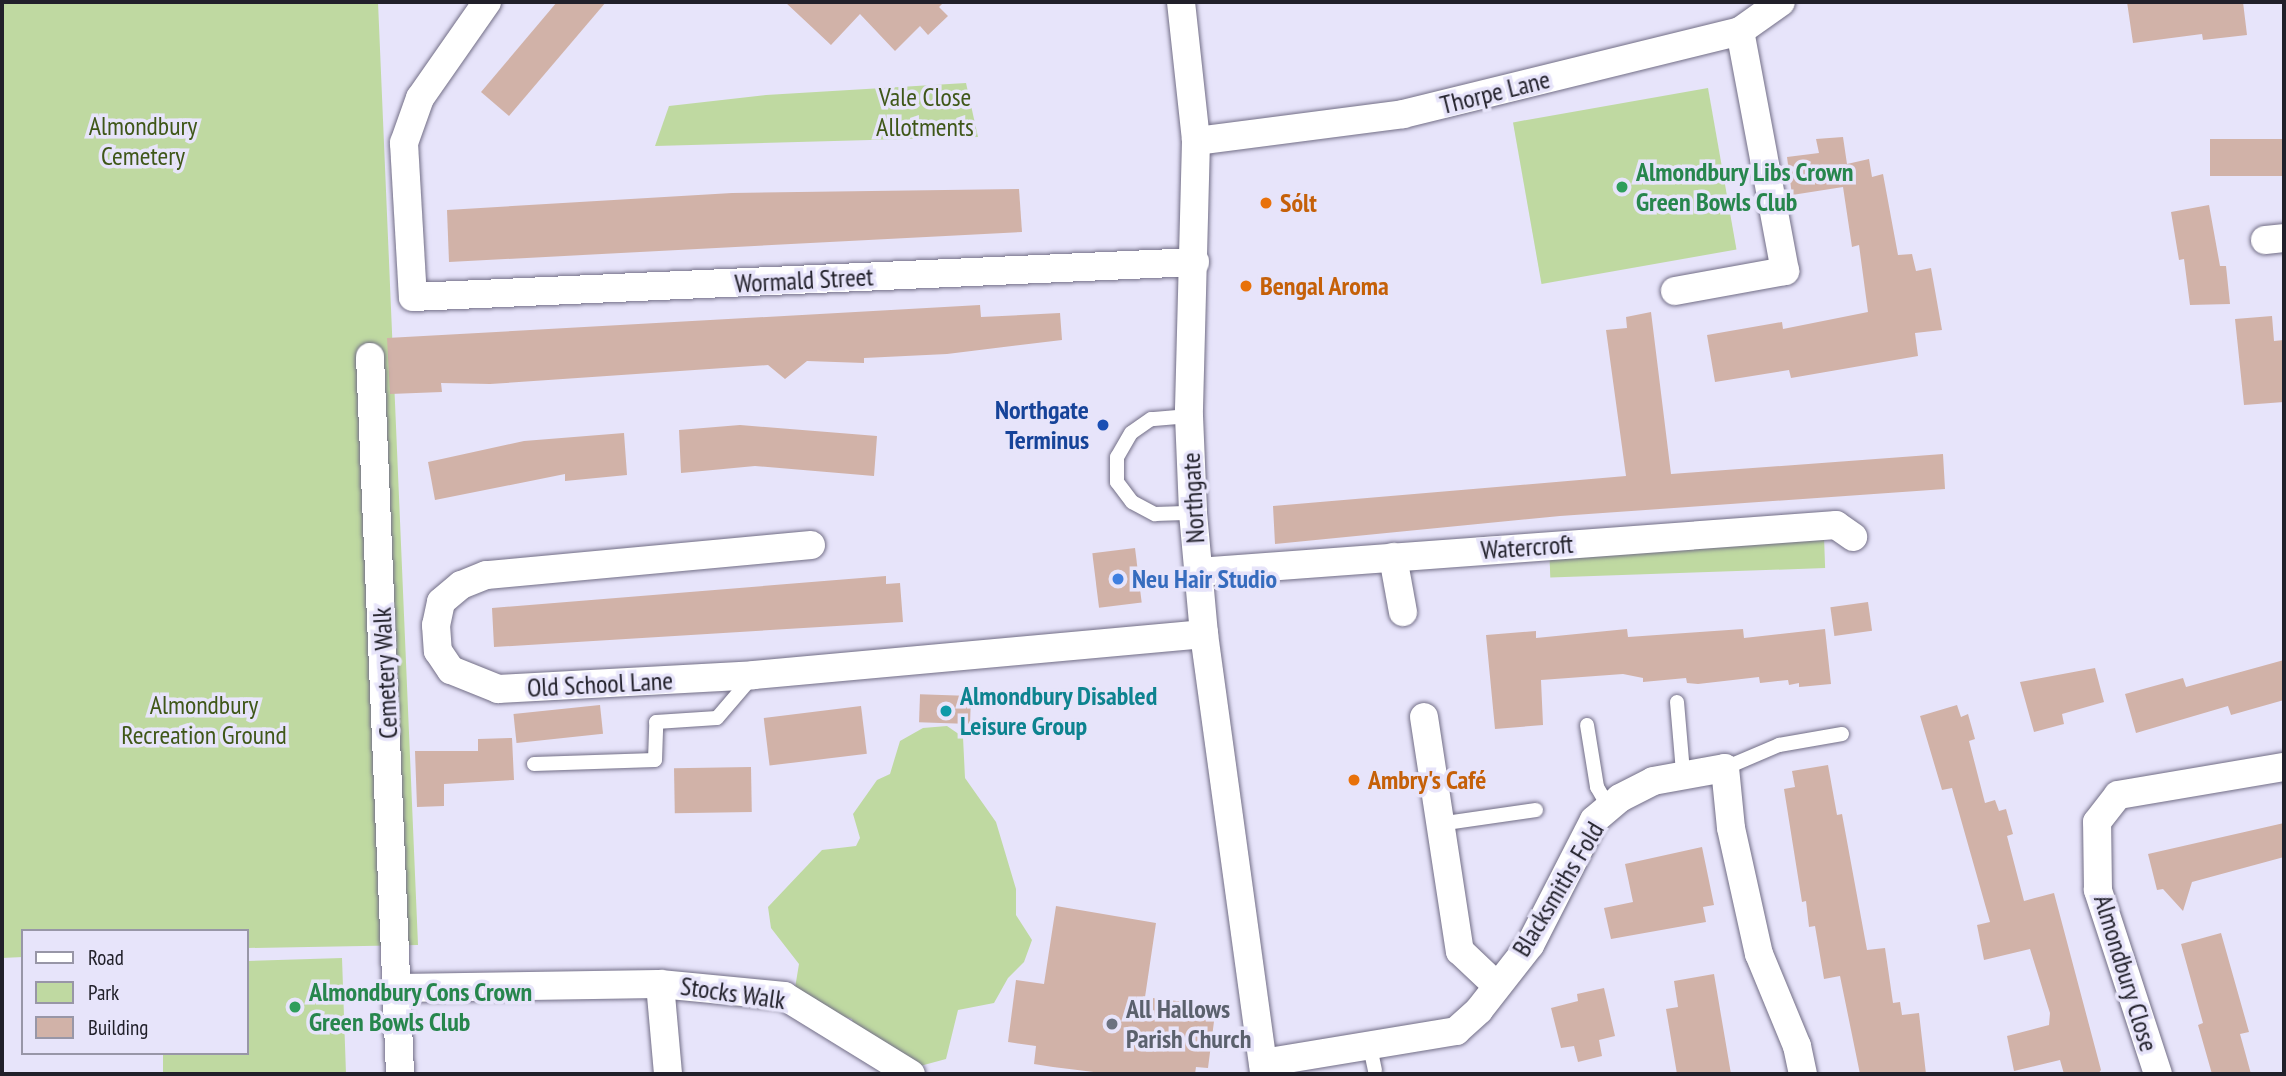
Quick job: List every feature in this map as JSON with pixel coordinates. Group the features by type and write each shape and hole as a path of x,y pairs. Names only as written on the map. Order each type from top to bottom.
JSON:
{"street":[{"name":"Wormald Street","path":"487,2 420,98 404,144 413,297 1195,262"},
{"name":"Northgate","path":"1181,2 1196,141 1189,416 1193,513 1204,634 1263,1069"},
{"name":"Thorpe Lane","path":"1196,141 1404,114 1740,32 1781,2"},
{"path":"1675,291 1785,271 1740,32"},
{"name":"Cemetery Walk","path":"370,358 400,1074"},
{"name":"Watercroft","path":"1198,572 1836,525 1853,537"},
{"name":"Old School Lane","path":"811,545 486,575 461,585 441,602 436,625 438,651 450,670 498,690 754,675 1204,634"},
{"path":"1393,557 1403,612"},
{"path":"1424,717 1460,951 1496,985"},
{"name":"Almondbury Close","path":"2158,1074 2098,890 2097,822 2118,795 2284,767"},
{"path":"1725,768 1731,828 1759,954 1797,1046 1803,1074"},
{"name":"Blacksmiths Fold","path":"1263,1069 1372,1058 1455,1031 1479,1010 1530,945 1594,820 1653,781 1684,772 1725,768"},
{"name":"Stocks Walk","path":"398,988 660,984 783,996 911,1074"},
{"name":"Stocks Walk","path":"660,984 668,1074"}],"lane":[{"path":"1189,416 1151,419 1131,433 1117,457 1117,482 1132,502 1155,514 1193,513"},
{"path":"534,764 655,760 656,722 717,718 754,675"},
{"path":"1677,702 1684,772"},
{"path":"1587,725 1597,787 1609,808"},
{"path":"1725,768 1779,745 1842,734"},
{"path":"1439,824 1536,810"}],"green space":[{"name":"Almondbury Recreation Ground","path":"2,2 378,2 418,945 248,948 248,929 21,929 21,957 2,958"},
{"name":"Vale Close Allotments","path":"966,83 978,137 655,146 669,106 766,95"},
{"name":"Almondbury Libs Crown Green Bowls Club","path":"1708,88 1736,250 1541,284 1513,122"},
{"path":"1824,536 1825,568 1550,578 1549,546"},
{"path":"947,726 963,737 965,778 996,822 1016,889 1016,915 1032,940 1024,962 1008,978 994,1003 958,1010 946,1059 909,1069 857,1039 852,1019 826,1012 795,988 799,964 771,928 768,907 822,850 856,846 860,838 853,814 877,780 890,774 900,741 923,728"},
{"name":"Almondbury Cons Crown Green Bowls Club","path":"342,958 346,1074 163,1074 163,1055 248,1055 248,961"}],"building":[{"path":"557,2 606,2 509,116 481,92"},
{"path":"785,2 944,2 939,7 948,16 928,35 920,26 895,51 860,14 831,45"},
{"path":"2127,2 2243,2 2247,35 2203,40 2202,34 2133,43"},
{"path":"1843,137 1847,164 1869,159 1872,177 1883,174 1898,255 1912,254 1916,271 1931,268 1942,330 1915,333 1918,356 1791,378 1789,370 1715,382 1707,335 1782,322 1783,329 1868,312 1859,245 1852,247 1843,187 1792,195 1787,157 1819,153 1816,139"},
{"path":"2210,139 2284,139 2284,176 2210,176"},
{"path":"1019,189 1022,232 449,262 447,210 732,193"},
{"path":"2209,205 2220,266 2226,266 2230,304 2190,305 2184,259 2179,260 2171,212"},
{"path":"980,305 981,317 1060,313 1062,340 947,354 864,358 864,363 807,361 785,379 768,365 490,384 441,383 442,392 390,394 387,338"},
{"path":"1651,312 1671,474 1943,454 1945,489 1560,516 1275,544 1273,506 1626,476 1606,330 1627,328 1626,317"},
{"path":"2272,316 2274,341 2284,340 2284,402 2244,405 2235,319"},
{"path":"740,425 877,436 874,476 755,466 681,473 679,430"},
{"path":"624,433 627,475 565,481 565,474 435,500 428,462 524,441"},
{"name":"Neu Hair Studio","path":"1135,548 1142,603 1099,608 1092,553"},
{"path":"886,576 886,584 900,583 903,622 494,647 492,608"},
{"path":"1868,602 1872,631 1834,636 1830,607"},
{"path":"1627,629 1628,637 1743,629 1744,638 1825,629 1831,684 1799,687 1799,683 1789,685 1788,680 1760,683 1759,677 1698,684 1687,683 1686,678 1643,682 1643,678 1623,674 1541,680 1543,725 1495,729 1486,635 1536,631 1536,638"},
{"path":"2284,660 2284,700 2231,715 2228,706 2136,733 2125,694 2183,678 2186,687"},
{"path":"2095,668 2104,702 2062,714 2064,724 2034,732 2020,682"},
{"name":"Almondbury Disabled Leisure Group","path":"920,694 971,696 970,724 919,722"},
{"path":"600,705 603,734 517,743 513,714"},
{"path":"1957,705 1961,717 1968,714 1975,739 1969,741 1985,803 1995,800 1999,811 2006,809 2013,834 2007,836 2024,901 2054,893 2101,1070 2098,1074 2064,1074 2060,1060 2014,1071 2007,1036 2049,1025 2050,1013 2030,949 1984,960 1977,925 1990,922 1952,788 1942,790 1920,716"},
{"path":"861,706 867,754 770,766 764,718"},
{"path":"512,738 514,780 444,784 444,806 417,807 415,751 478,751 478,739"},
{"path":"1828,765 1837,815 1842,814 1867,950 1885,948 1893,1003 1900,1002 1902,1015 1919,1013 1926,1074 1860,1074 1840,976 1824,979 1815,926 1809,927 1806,901 1802,902 1784,789 1795,787 1792,771"},
{"path":"751,767 752,812 675,813 674,768"},
{"path":"2284,823 2284,857 2192,882 2183,911 2163,889 2157,890 2148,854"},
{"path":"1702,847 1714,905 1703,907 1706,922 1611,939 1604,908 1633,902 1625,864"},
{"name":"All Hallows Parish Church","path":"1056,906 1156,923 1145,997 1216,1006 1208,1068 1196,1067 1195,1074 1110,1074 1053,1067 1034,1064 1036,1046 1008,1042 1016,980 1044,984"},
{"path":"2221,933 2249,1032 2240,1034 2251,1074 2212,1074 2198,1025 2203,1023 2181,944"},
{"path":"1714,974 1731,1074 1677,1074 1666,1009 1678,1007 1674,981"},
{"path":"1604,988 1615,1036 1599,1040 1602,1056 1578,1062 1574,1046 1561,1048 1551,1008 1578,1001 1577,994"}],"place":[{"name":"Almondbury Libs Crown Green Bowls Club","path":"1622,187"},
{"name":"Sólt","path":"1266,203"},
{"name":"Bengal Aroma","path":"1246,286"},
{"name":"Northgate Terminus","path":"1103,425"},
{"name":"Neu Hair Studio","path":"1118,579"},
{"name":"Almondbury Disabled Leisure Group","path":"946,711"},
{"name":"Ambry's Café","path":"1354,780"},
{"name":"Almondbury Cons Crown Green Bowls Club","path":"295,1007"},
{"name":"All Hallows Parish Church","path":"1112,1024"}],"park label":[{"name":"Almondbury Cemetery","path":"143,141"}]}
